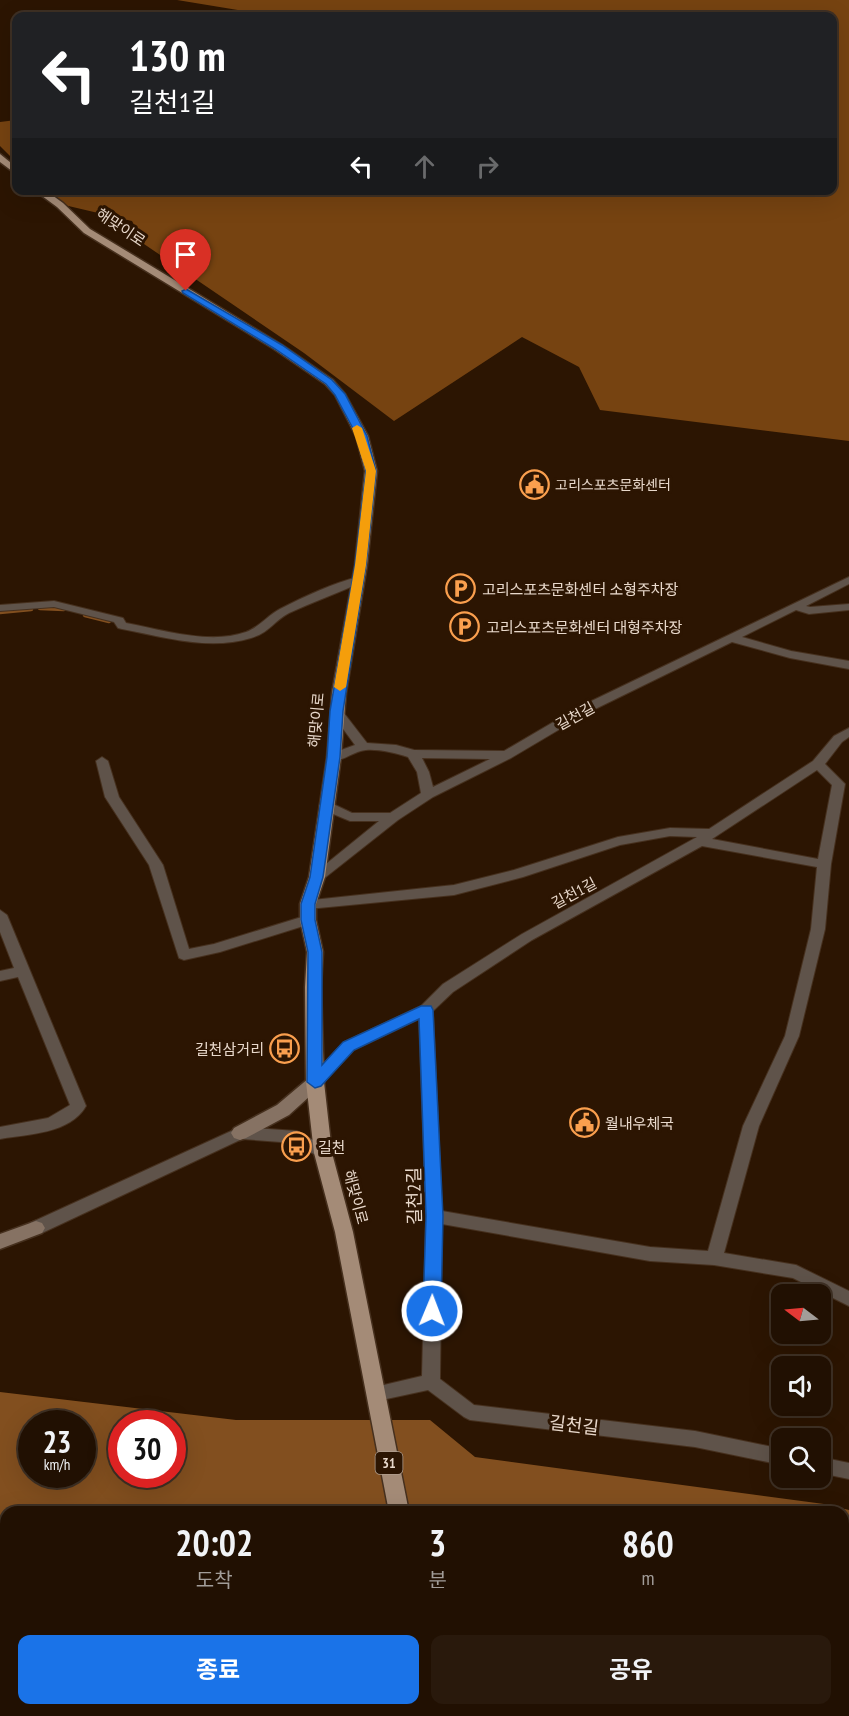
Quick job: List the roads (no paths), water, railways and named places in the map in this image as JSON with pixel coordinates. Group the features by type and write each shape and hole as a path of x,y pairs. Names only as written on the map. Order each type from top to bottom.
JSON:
{"main road":[{"path":"0,157 12,168"},
{"name":"해맞이로","path":"45,195 87,231 288,353 329,382 340,394 362,436 371,471 358,580 336,711 334,757 316,877 308,904 308,920 315,952 313,987 315,1082 323,1154 344,1232 378,1403"},
{"name":"31","path":"378,1403 398,1506"}],"street":[{"path":"0,608 54,604 119,620 122,626 191,638 233,640 276,619 282,612 358,580"},
{"name":"길천길","path":"316,877 393,817 428,794 507,755 583,710 849,580"},
{"path":"796,606 808,611 849,607"},
{"path":"732,638 790,654 849,665"},
{"path":"336,711 363,746"},
{"name":"길천1길","path":"315,1082 349,1046 426,1010 448,988 527,937 606,896 705,837 818,764 838,739 847,734"},
{"path":"334,757 363,746 396,749 413,754 507,755"},
{"path":"413,754 423,772 428,794"},
{"path":"102,761 112,797 156,865 184,955 215,949 308,920"},
{"path":"714,1258 751,1126 792,1036 818,929 824,864 838,784 818,764"},
{"path":"326,806 350,817 393,817"},
{"path":"308,904 454,890 518,874 618,841 670,832 705,837 824,864"},
{"path":"0,915 78,1106 61,1120 0,1133"},
{"path":"0,976 21,971"},
{"name":"길천2길","path":"426,1010 434,1216 430,1382"},
{"path":"0,1242 36,1228 240,1133 283,1110 315,1082"},
{"path":"240,1133 297,1137 323,1154"},
{"path":"434,1216 650,1254 714,1258 795,1272 849,1299"},
{"path":"0,1232 36,1228"},
{"path":"378,1403 430,1382"},
{"name":"길천길","path":"430,1382 470,1412 695,1438 771,1455"},
{"path":"831,1467 849,1471"}],"waterway":[{"path":"40,608 64,609"},
{"path":"0,612 31,609"},
{"path":"85,615 109,621"}],"place":[{"name":"고리스포츠문화센터","path":"534,485"},
{"name":"고리스포츠문화센터 소형주차장","path":"461,589"},
{"name":"고리스포츠문화센터 대형주차장","path":"465,627"},
{"name":"길천삼거리","path":"285,1049"},
{"name":"월내우체국","path":"584,1123"},
{"name":"길천","path":"297,1147"}]}
